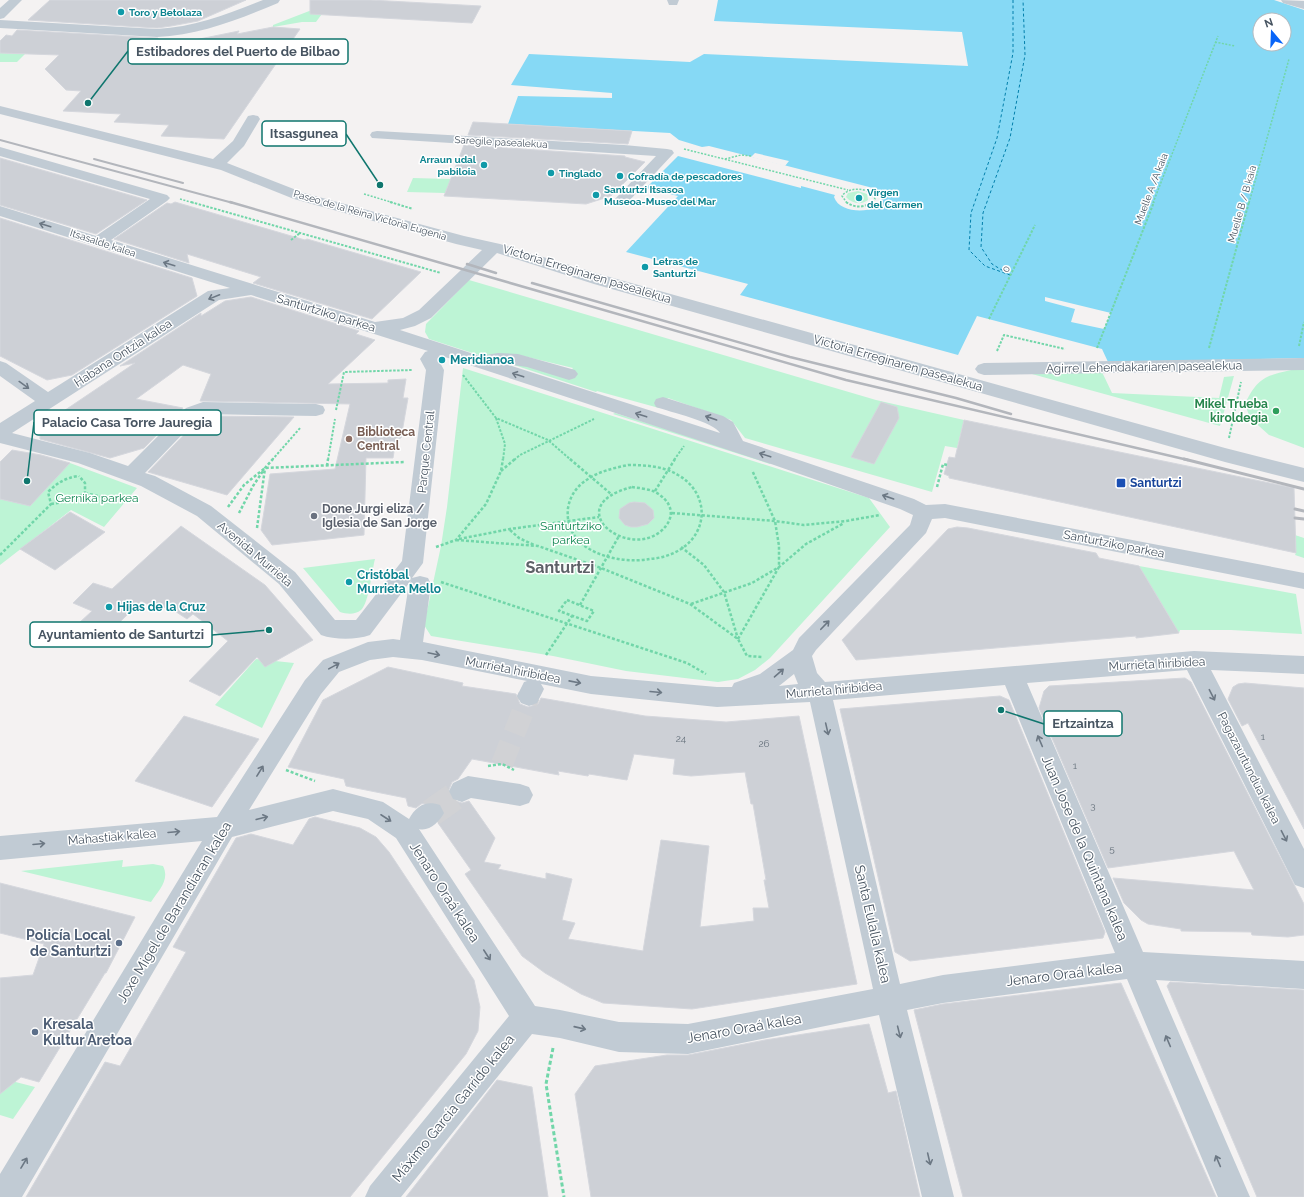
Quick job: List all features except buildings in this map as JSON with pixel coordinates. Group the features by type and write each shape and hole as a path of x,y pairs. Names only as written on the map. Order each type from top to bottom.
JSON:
{"street":[{"path":"5,13 157,33 175,32 208,26 274,0"},
{"path":"1287,0 1304,5"},
{"name":"Paseo de la Reina Victoria Eugenia","path":"0,110 221,166 299,196 462,241 488,252"},
{"path":"221,166 239,143 253,119"},
{"name":"Saregile pasealekua","path":"377,135 624,149 667,153"},
{"path":"191,159 239,143"},
{"path":"0,151 162,198"},
{"path":"623,199 667,153"},
{"path":"98,242 162,198"},
{"name":"Itsasalde kalea","path":"0,211 206,276"},
{"path":"373,327 394,326 409,322 425,314 488,252"},
{"name":"Victoria Erreginaren pasealekua","path":"488,252 608,282 1224,455 1304,475"},
{"name":"Santurtziko parkea","path":"206,276 373,327 429,357 477,362 735,445 907,504 924,512 945,511 959,513 1304,581"},
{"name":"Habana Ontzia kalea","path":"0,432 214,295 252,290"},
{"path":"425,314 418,331 429,357"},
{"name":"Parque Central","path":"365,640 414,578 412,563 425,461 429,357"},
{"name":"Agirre Lehendakariaren pasealekua","path":"984,370 1245,365 1301,357"},
{"path":"477,362 495,358 519,358 569,374"},
{"path":"0,367 32,391 49,401"},
{"path":"663,403 716,420 726,426 735,445"},
{"path":"0,437 84,458 131,475 193,412 204,408 316,410"},
{"name":"Avenida Murrieta","path":"131,475 148,481 204,511 287,578 329,629 365,640"},
{"path":"715,688 768,682 801,656 807,644 919,528 924,512"},
{"path":"410,650 414,578"},
{"name":"Murrieta hiribidea","path":"365,640 393,648 591,685 715,688 780,695 1194,660 1304,665"},
{"name":"Joxe Migel de Barandiaran kalea","path":"4,1197 224,828 312,686 331,666 365,640"},
{"name":"Santa Eulalia kalea","path":"801,656 806,677 819,691 890,1000 938,1197"},
{"name":"Pagazaurtundua kalea","path":"1194,660 1304,876"},
{"name":"Juan Jose de la Quintana kalea","path":"1012,675 1117,926 1136,965 1234,1197"},
{"path":"462,791 468,787 520,796"},
{"name":"Jenaro Oraá kalea","path":"224,828 333,800 374,810 405,830 514,997 526,1019 560,1024 619,1037 688,1039 943,989 1136,965 1304,975"},
{"name":"Mahastiak kalea","path":"0,848 224,828"},
{"name":"Máximo García Garrido kalea","path":"381,1197 508,1039 526,1019"}],"path":[{"name":"Muelle A /A kaia","path":"1097,348 1218,36"},
{"path":"1215,42 1234,46"},
{"name":"Muelle B / B kaia","path":"1208,352 1289,59"},
{"path":"667,153 674,146 848,190 857,189 866,191 873,194 875,199 872,204 865,206 851,205 842,199 843,194 848,190"},
{"path":"724,159 741,155 752,156"},
{"path":"162,198 173,197 448,275"},
{"name":"0","path":"989,319 1035,225"},
{"path":"291,240 300,233"},
{"path":"1301,357 1304,322"},
{"path":"997,350 1004,335 1074,351 1090,360 1095,368"},
{"path":"429,357 462,374 496,418 505,444 501,471 486,504 456,540"},
{"path":"1228,438 1245,365"},
{"path":"327,466 336,410"},
{"path":"501,471 520,455 599,416"},
{"path":"496,418 548,440 611,494"},
{"path":"656,491 667,470 684,446"},
{"path":"236,495 244,485 265,468 425,461"},
{"path":"51,504 48,492 55,485 66,478 79,476 96,463"},
{"path":"937,487 943,464 947,465"},
{"path":"628,465 648,465 667,470 683,478 695,488 702,502 704,515 699,530 687,544 670,554 650,560 628,561 606,557 588,548 574,536 567,521 568,504 570,499 576,489 591,476 608,469 628,465"},
{"path":"738,639 779,567 775,521 750,465"},
{"path":"247,497 265,468"},
{"path":"79,476 85,483 85,493"},
{"path":"632,487 656,491 664,497 670,505 672,513 670,522 664,529 654,535 631,539 609,532 602,525 599,517 599,508 603,500 611,494 621,489 632,487"},
{"path":"261,501 263,488"},
{"path":"0,555 51,504 70,501 85,493 125,502"},
{"path":"672,513 775,521 804,526 882,515"},
{"path":"441,546 456,540 510,529 599,517"},
{"path":"690,604 752,583 779,567 806,544 846,521"},
{"path":"510,529 519,538 538,546 601,568 690,604 738,639"},
{"path":"580,605 619,536"},
{"path":"456,540 538,546"},
{"path":"681,547 704,566 724,592 738,639 747,656 770,658"},
{"path":"0,550 4,551"},
{"path":"414,578 567,623 687,663 715,688"},
{"path":"567,600 580,605 594,611 587,621 559,611 567,600"},
{"path":"546,655 572,616"},
{"path":"281,768 316,782"},
{"path":"554,1046 546,1084 564,1197"}],"green space":[{"path":"330,3 316,22 302,22 273,27 273,25"},
{"path":"0,53 25,54 17,62 0,62"},
{"path":"413,178 451,179 445,193 407,192"},
{"path":"858,191 867,194 868,200 866,202 857,203 846,197 848,193"},
{"path":"469,280 876,400 964,420 957,448 945,446 932,492 745,438 731,420 668,398 659,408 597,391 596,392 502,361 513,360 566,377 573,368 515,354 485,357 429,339 425,332 426,324"},
{"name":"Santurtziko parkea","path":"463,368 869,498 890,527 770,658 755,670 738,679 718,682 626,671 553,656 431,636 424,625 441,546 447,507"},
{"name":"Mikel Trueba kiroldegia","path":"1291,370 1304,370 1304,448 1269,435 1250,418 1245,404 1253,389 1262,380 1274,374"},
{"path":"1102,372 1112,393 1219,398 1224,377 1234,376 1220,426 1032,374"},
{"path":"615,413 771,462 770,464 613,414"},
{"name":"Gernika parkea","path":"70,463 137,488 104,527 71,510 0,565 0,499 27,505"},
{"path":"1295,535 1304,538 1304,558 1295,555"},
{"path":"375,559 370,586 364,606 359,612 348,614 340,612 303,568"},
{"path":"1139,566 1296,594 1302,634 1231,630 1180,630 1179,633"},
{"path":"256,659 294,663 262,728 215,705"},
{"path":"123,860 122,867 153,864 163,866 165,876 163,885 151,902 21,871"},
{"path":"0,1078 35,1087 13,1119 0,1115"}],"water":[{"path":"718,0 1274,0 1304,10 1304,358 1108,362 1102,349 977,316 958,355 740,295 748,284 626,252 678,196 646,188 678,156 801,188 801,186 835,195 834,197 839,204 848,209 868,210 876,207 881,202 881,196 873,188 709,146 702,147 679,140 670,133 508,124 518,96 612,98 612,93 511,85 529,54 690,62 704,54 968,66 962,32 714,21"}],"pier":[{"path":"755,153 789,161 785,166 751,157"},
{"path":"1045,297 1111,313 1104,329 1071,322 1075,309 1045,301"}],"ferry route":[{"path":"1013,0 1013,53 997,138 971,213 969,250 985,266 1010,275 992,264 981,247 983,213 1010,138 1025,55 1023,0"}],"tunnel":[{"path":"502,764 529,696"},
{"path":"431,813 462,791"}],"railway":[{"path":"0,140 233,203"},
{"path":"94,159 183,183"},
{"path":"230,202 846,380 1188,460"},
{"path":"467,264 496,273"},
{"path":"532,283 790,357 956,398 1011,414"},
{"path":"1184,459 1188,460"},
{"path":"1188,460 1304,489"},
{"path":"1295,509 1304,511"},
{"path":"1295,518 1304,519"}],"place":[{"name":"Toro y Betolaza","path":"121,12"},
{"name":"Estibadores del Puerto de Bilbao","path":"88,103"},
{"name":"Arraun udal pabiloia","path":"484,165"},
{"name":"Tinglado","path":"551,173"},
{"name":"Cofradía de pescadores","path":"620,176"},
{"name":"Itsasgunea","path":"380,185"},
{"name":"Santurtzi Itsasoa Museoa-Museo del Mar","path":"596,195"},
{"name":"Virgen del Carmen","path":"859,198"},
{"name":"Letras de Santurtzi","path":"645,267"},
{"name":"Meridianoa","path":"442,360"},
{"name":"Mikel Trueba kiroldegia","path":"1276,411"},
{"name":"Biblioteca Central","path":"349,439"},
{"name":"Palacio Casa Torre Jauregia","path":"27,481"},
{"name":"Santurtzi","path":"1121,483"},
{"name":"Done Jurgi eliza / Iglesia de San Jorge","path":"314,516"},
{"name":"Cristóbal Murrieta Mello","path":"349,582"},
{"name":"Hijas de la Cruz","path":"109,607"},
{"name":"Ayuntamiento de Santurtzi","path":"269,630"},
{"name":"Ertzaintza","path":"1001,710"},
{"name":"Policía Local de Santurtzi","path":"119,943"},
{"name":"Kresala Kultur Aretoa","path":"35,1032"}],"district":[{"name":"Santurtzi","path":"560,567"}]}
